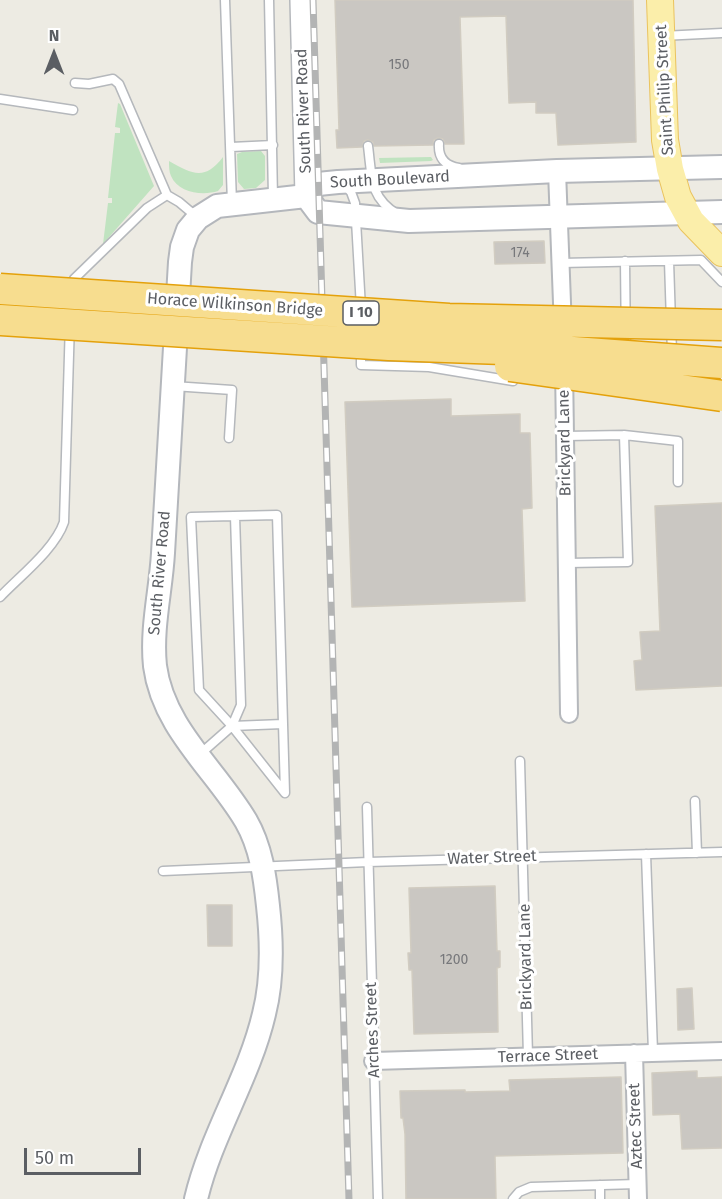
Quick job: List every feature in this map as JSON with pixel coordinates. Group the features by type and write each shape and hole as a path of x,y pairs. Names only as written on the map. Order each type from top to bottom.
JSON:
{"highway":[{"name":"Horace Wilkinson Bridge","path":"0,289 449,319 722,325"},
{"name":"Horace Wilkinson Bridge","path":"0,320 389,345"},
{"name":"I 10","path":"389,345 561,351 722,363"},
{"path":"389,345 543,371 722,396"}],"main road":[{"name":"Saint Philip Street","path":"660,0 665,140 669,169 686,213 702,234 722,253"},
{"name":"South Boulevard","path":"722,167 557,171 342,181 318,184 306,196 318,212 414,220 722,212"},
{"name":"South River Road","path":"196,1199 213,1146 258,1035 268,998 271,958 263,867 256,844 247,822 182,733 167,707 158,681 154,651 163,560 182,247 188,230 198,218 217,206 306,196"}],"street":[{"name":"South River Road","path":"301,0 306,196"},
{"name":"Brickyard Lane","path":"557,171 566,436 569,714"},
{"name":"Terrace Street","path":"373,1061 722,1051"},
{"name":"Aztec Street","path":"634,1053 638,1191"}],"lane":[{"path":"225,0 232,203"},
{"path":"269,0 273,201"},
{"path":"662,36 722,33"},
{"path":"75,83 89,84 113,79 119,84 167,195 198,218"},
{"path":"0,99 73,110"},
{"path":"439,144 438,153 452,167 535,166 557,171"},
{"path":"231,147 273,145"},
{"path":"368,146 375,193 388,208 414,220"},
{"path":"342,181 351,192 357,217 361,321"},
{"path":"0,597 50,546 61,531 64,522 71,288 74,279 147,208 167,195"},
{"path":"561,263 700,260 722,282"},
{"path":"625,261 626,363"},
{"path":"669,261 672,367"},
{"path":"361,332 361,364 429,367 519,381"},
{"path":"627,374 627,397"},
{"path":"673,379 673,402"},
{"path":"173,386 232,390 229,438"},
{"path":"567,563 627,562 624,435"},
{"path":"566,436 624,435 678,441 678,482"},
{"path":"277,515 284,724 285,793 232,726 199,690 191,518 277,515"},
{"path":"199,755 232,726 241,705 235,516"},
{"path":"232,726 284,724"},
{"name":"Brickyard Lane","path":"520,761 528,1056"},
{"path":"695,801 697,853"},
{"name":"Arches Street","path":"367,807 378,1199"},
{"name":"Water Street","path":"163,871 368,862 722,852"},
{"path":"646,854 653,1052"},
{"path":"600,1185 600,1199"},
{"path":"513,1199 519,1192 531,1187 600,1185 638,1191"}],"green space":[{"path":"118,103 154,186 103,244 108,203 112,203 112,198 108,198 115,133 120,133 120,128 115,127"},
{"path":"261,151 265,156 265,180 256,188 244,189 238,182 237,154"},
{"path":"223,157 223,185 218,191 198,193 185,190 174,182 170,174 169,161 198,173 210,170"},
{"path":"431,157 433,160 431,161 380,163 379,158"}],"building":[{"path":"335,0 633,0 636,142 558,145 556,113 536,113 536,102 509,103 506,16 460,17 464,144 445,144 443,139 438,138 434,140 433,145 374,146 373,142 368,140 364,141 362,147 337,148 336,130 339,130"},
{"path":"544,241 545,263 495,264 494,242"},
{"path":"451,399 451,416 520,414 520,433 530,433 532,508 522,509 525,601 352,607 345,402"},
{"path":"722,503 722,686 636,690 634,661 642,660 640,632 660,631 655,506"},
{"path":"495,886 497,951 500,951 500,967 497,968 498,1032 414,1034 412,970 409,970 408,953 411,953 409,888"},
{"path":"207,905 232,905 232,946 208,946"},
{"path":"692,988 694,1029 678,1030 677,989"},
{"path":"697,1071 697,1078 722,1077 722,1148 682,1149 680,1114 653,1115 652,1073"},
{"path":"621,1077 623,1153 495,1156 496,1199 406,1199 405,1134 403,1118 401,1118 400,1091 510,1091 509,1080"}],"railway":[{"path":"313,0 349,1199"}]}
